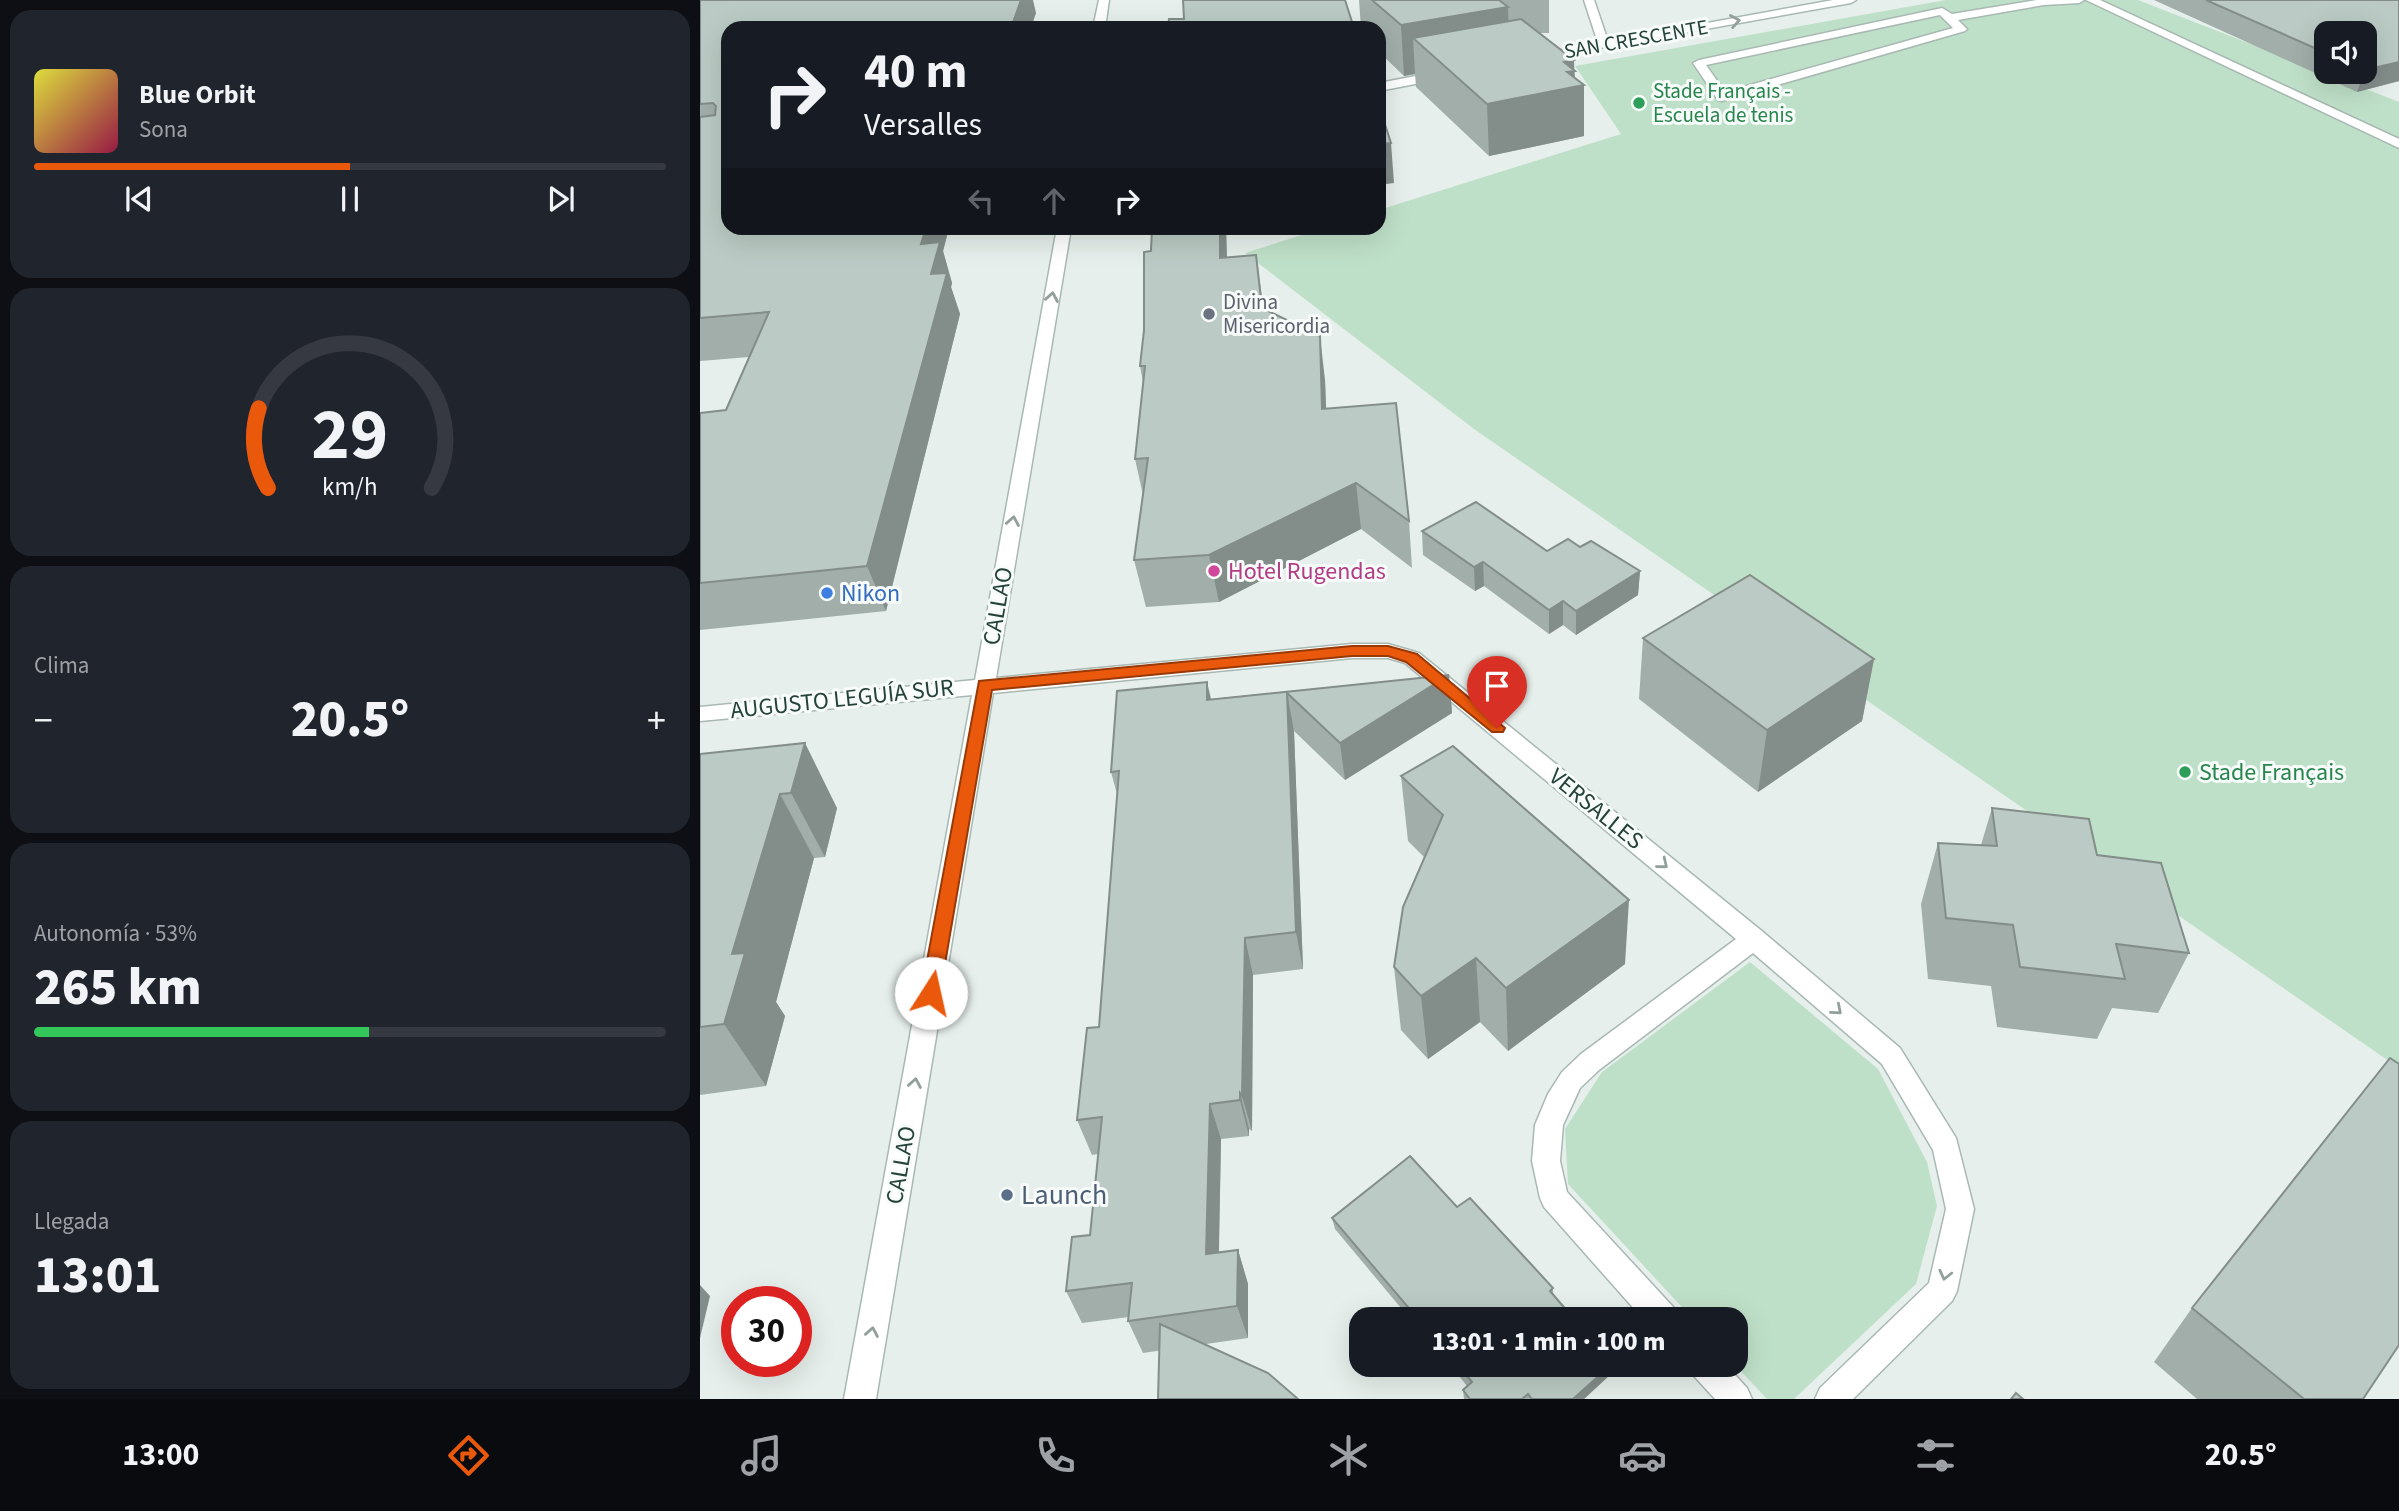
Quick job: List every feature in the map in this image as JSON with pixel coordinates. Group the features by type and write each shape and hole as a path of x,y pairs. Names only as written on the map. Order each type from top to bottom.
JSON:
{"street":[{"path":"1100,21 1104,0"},
{"path":"1589,0 1605,45"},
{"name":"SAN CRESCENTE","path":"1525,60 1851,0"},
{"path":"1927,3 1945,15 1961,29 1722,97 1699,63 1945,15 2079,0"},
{"path":"2091,0 2399,144"},
{"path":"1386,86 1459,72"},
{"name":"CALLAO","path":"860,1399 1063,235"},
{"name":"VERSALLES","path":"985,685 1352,651 1388,651 1412,658 1755,939 1891,1056 1946,1147 1960,1209 1942,1291 1831,1399"},
{"name":"AUGUSTO LEGUÍA SUR","path":"700,714 985,685"},
{"path":"1652,1307 1554,1198 1546,1161 1549,1125 1571,1080 1590,1062 1755,939"},
{"path":"1716,1377 1736,1399"}],"green space":[{"name":"Stade Français","path":"1946,0 2138,0 2314,69 2314,84 2353,84 2399,102 2399,1068 1474,429 1245,253 1302,235 1386,235 1386,208 1621,134 1575,66"},
{"path":"1750,962 1878,1069 1927,1162 1937,1206 1916,1284 1794,1399 1767,1399 1746,1377 1748,1307 1682,1307 1568,1184 1565,1129 1602,1072"}],"building":[{"path":"700,0 1021,0 1014,21 721,21 721,235 924,235 921,244 940,242 931,274 947,273 867,566 700,583 700,413 726,410 769,312 700,318 700,117 715,115 716,106 713,103 700,104"},
{"path":"1183,0 1345,0 1352,21 1169,21 1184,19"},
{"path":"1372,0 1499,0 1508,7 1401,25"},
{"path":"2206,0 2399,0 2399,62 2377,67 2377,21 2314,21 2314,48"},
{"path":"1521,19 1574,60 1564,62 1575,71 1567,72 1584,85 1487,104 1413,38"},
{"path":"1386,128 1391,143 1386,143"},
{"path":"1152,235 1220,235 1220,258 1256,255 1262,308 1320,336 1322,409 1396,403 1409,521 1356,483 1209,555 1134,560 1148,458 1135,459 1145,366 1140,366 1144,330 1144,252 1151,251"},
{"path":"1476,502 1547,551 1568,539 1580,547 1591,541 1640,571 1576,611 1563,601 1549,610 1483,562 1474,567 1422,531"},
{"path":"1750,575 1874,659 1767,730 1643,638"},
{"path":"1449,675 1340,743 1287,693 1296,932 1245,938 1242,1096 1240,1093 1240,1100 1210,1104 1206,1254 1238,1250 1237,1306 1128,1321 1132,1283 1066,1291 1072,1237 1090,1235 1102,1117 1077,1120 1087,1028 1099,1027 1119,771 1111,772 1117,691 1207,682 1207,700"},
{"path":"805,743 791,793 780,794 732,954 745,953 724,1024 700,1027 700,754"},
{"path":"1453,746 1629,900 1506,988 1476,958 1421,996 1394,967 1403,907 1443,815 1401,776"},
{"path":"1992,808 2089,819 2097,855 2161,863 2189,953 2116,944 2125,979 2020,967 2013,925 1946,918 1938,843 1997,846"},
{"path":"2390,1058 2399,1064 2399,1345 2363,1399 2304,1399 2192,1308"},
{"path":"1410,1156 1457,1207 1470,1198 1553,1288 1550,1291 1564,1307 1408,1307 1332,1218"},
{"path":"1160,1324 1268,1373 1298,1399 1158,1399"},
{"path":"1468,1377 1598,1377 1573,1399 1532,1399 1528,1394 1522,1399 1470,1399 1463,1390 1472,1382"},
{"path":"2016,1393 2023,1399 2011,1399"}],"place":[{"name":"Stade Français - Escuela de tenis","path":"1639,103"},
{"name":"Divina Misericordia","path":"1209,314"},
{"name":"Hotel Rugendas","path":"1214,571"},
{"name":"Nikon","path":"827,593"},
{"name":"Stade Français","path":"2185,772"},
{"name":"Launch","path":"1007,1195"}],"route":[{"path":"931,993 985,685 1352,651 1388,651 1412,658 1497,728"}]}
